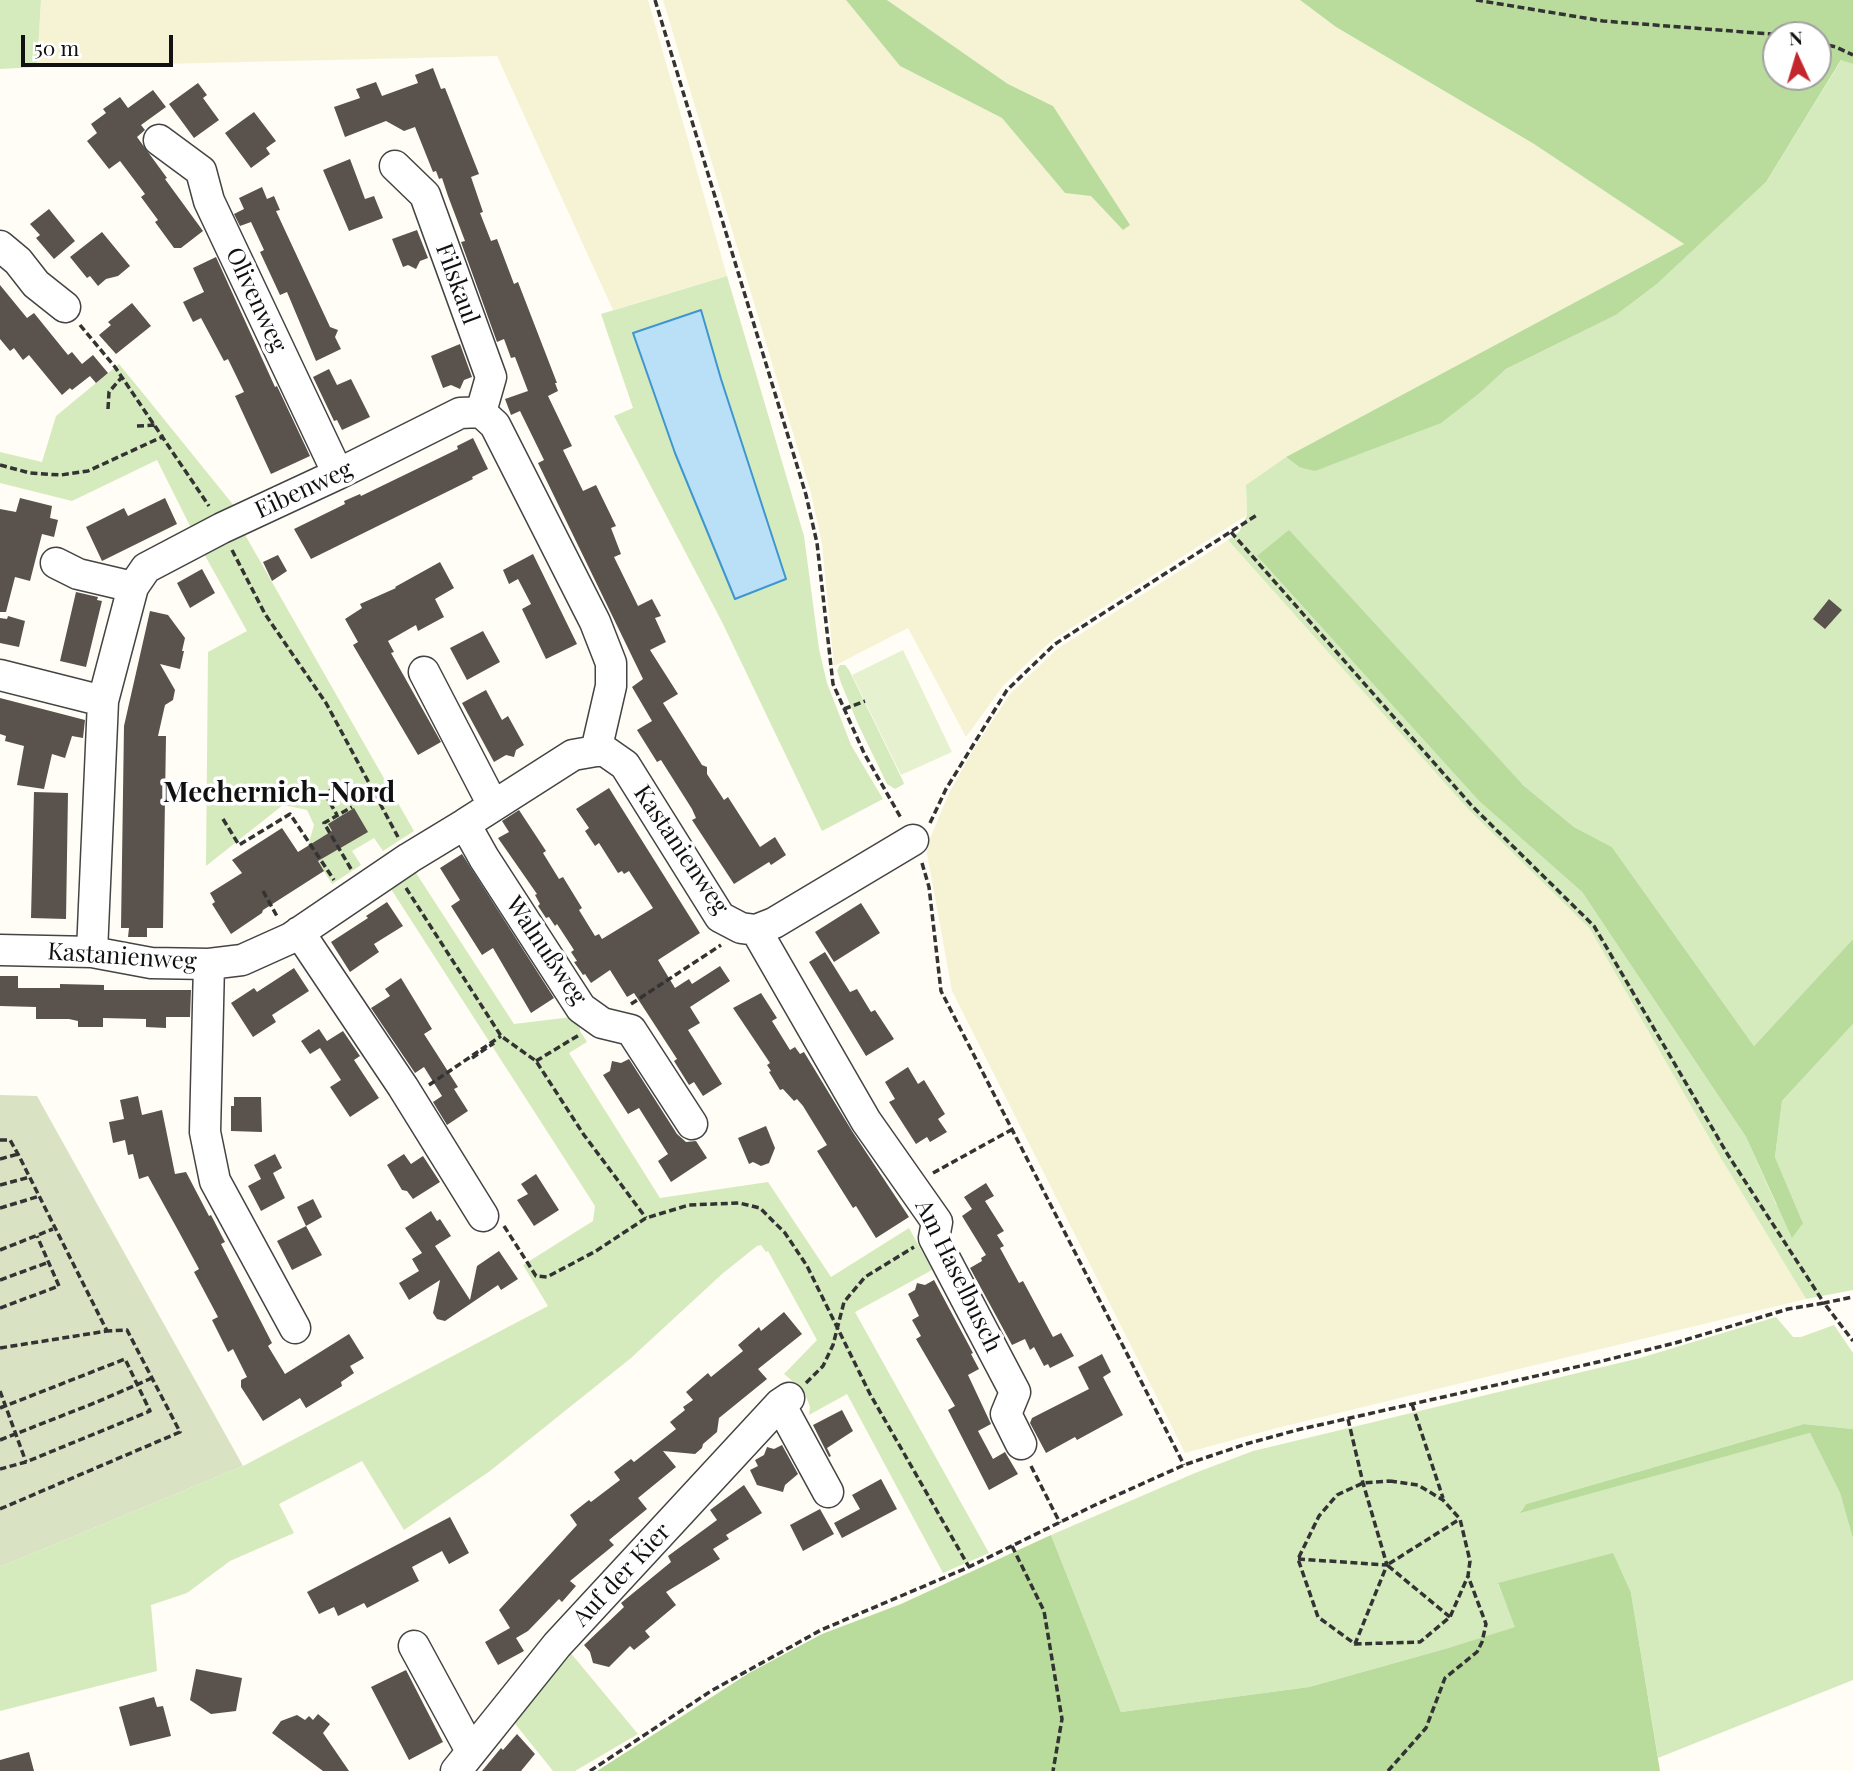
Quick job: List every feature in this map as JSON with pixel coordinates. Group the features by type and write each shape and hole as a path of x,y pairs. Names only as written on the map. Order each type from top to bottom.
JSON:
{"street":[{"name":"Olivenweg","path":"159,140 201,171 209,201 338,474"},
{"name":"Filskaul","path":"395,166 425,195 491,377 481,412"},
{"path":"0,247 18,261 36,284 65,307"},
{"name":"Eibenweg","path":"92,952 103,701 134,587 146,568 222,528 460,413 481,412"},
{"path":"481,412 495,425 594,622 611,663 611,686 596,751"},
{"path":"56,564 78,574 134,587"},
{"path":"424,672 493,805"},
{"path":"0,675 103,701"},
{"name":"Kastanienweg","path":"0,950 92,952 150,963 209,964 242,960 295,935 402,862 573,755 596,751 605,751 625,765 720,917 741,928 755,930 774,923 921,833"},
{"name":"Walnußweg","path":"465,824 581,1008 602,1023 631,1030 692,1124"},
{"name":"Am Haselbusch","path":"755,930 866,1121 937,1222 934,1238 1015,1392 1006,1414 1021,1444"},
{"path":"295,935 403,1087 483,1216"},
{"path":"209,964 205,1132 215,1181 295,1328"},
{"path":"784,1401 828,1492"},
{"name":"Auf der Kier","path":"415,1646 464,1761 557,1645 784,1401"}],"path":[{"path":"655,0 806,495 817,543 833,684 864,753 921,833 941,991 1184,1465"},
{"path":"1476,0 1603,21 1762,33"},
{"path":"1832,46 1853,55"},
{"path":"65,307 122,377 164,436 222,528 260,604 326,703 402,862 501,1036 536,1061 584,1135 646,1218"},
{"path":"108,409 109,392 122,377"},
{"path":"137,426 156,425"},
{"path":"0,465 40,474 61,475 88,471 164,436"},
{"path":"921,833 1007,690 1055,644 1257,515"},
{"path":"1231,532 1472,806 1594,926 1728,1155 1824,1303 1853,1341"},
{"path":"844,709 865,701"},
{"path":"334,788 325,794 337,815"},
{"path":"352,807 324,823 352,871 358,870 358,893"},
{"path":"223,819 239,845 290,814 358,893"},
{"path":"263,891 295,935"},
{"path":"630,1005 719,946"},
{"path":"536,1061 583,1033"},
{"path":"403,1087 424,1088 466,1060 477,1056 501,1036"},
{"path":"911,1183 944,1168 1011,1130"},
{"path":"0,1140 10,1140 18,1154 107,1331"},
{"path":"0,1159 18,1154"},
{"path":"0,1185 30,1177"},
{"path":"0,1208 40,1196"},
{"path":"483,1216 504,1226 536,1276 547,1277 596,1251 646,1218 689,1205 739,1203 760,1208 785,1233 807,1266 870,1394 970,1567"},
{"path":"0,1250 54,1228"},
{"path":"0,1308 59,1286 37,1236"},
{"path":"784,1401 822,1366 832,1345 844,1302 865,1277 916,1245 934,1238"},
{"path":"0,1280 49,1262"},
{"path":"590,1771 711,1691 821,1630 970,1567 1095,1505 1184,1465 1258,1440 1623,1356 1788,1309 1853,1297"},
{"path":"0,1348 127,1330 180,1432 0,1509"},
{"path":"0,1408 125,1359 150,1411 26,1462 0,1469"},
{"path":"0,1440 152,1378"},
{"path":"0,1391 26,1462"},
{"path":"1412,1404 1443,1500"},
{"path":"1348,1419 1387,1565 1450,1617"},
{"path":"1021,1444 1060,1523"},
{"path":"1390,1481 1418,1485 1443,1500 1460,1519 1470,1561 1468,1576 1450,1617 1420,1642 1354,1644 1318,1618 1298,1559 1319,1516 1337,1494 1363,1483 1390,1481"},
{"path":"1354,1644 1387,1565 1460,1519"},
{"path":"1013,1546 1044,1611 1062,1719 1053,1771"},
{"path":"1298,1559 1387,1565"},
{"path":"1388,1771 1426,1728 1445,1678 1477,1652 1482,1642 1486,1624 1468,1576"}],"shaded area":[{"path":"41,0 648,0 727,276 613,310 497,56 37,67"},
{"path":"663,0 846,0 900,66 1002,118 1065,193 1053,106 1008,84 887,0 1300,0 1336,27 1534,144 1684,244 1286,457 1246,485 1247,515 1051,641 1003,686 966,737 908,628 834,666 822,544 811,493"},
{"path":"1228,540 1467,808 1590,929 1719,1155 1806,1299 1277,1428 1185,1453 952,991 926,848 949,793 973,750 1010,694 1057,649"}],"green space":[{"path":"0,0 41,0 37,67 0,69"},
{"path":"846,0 887,0 1008,84 1053,106 1130,225 1123,230 1091,196 1065,193 1002,118 900,66"},
{"path":"1300,0 1853,0 1853,64 1841,60 1832,75 1832,21 1762,21 1762,91 1822,91 1766,182 1657,284 1616,315 1506,369 1441,423 1315,471 1299,467 1286,457 1684,244 1534,144 1336,27"},
{"path":"1842,59 1853,64 1853,939 1754,1046 1612,847 1574,827 1257,556 1479,801 1582,892 1746,1137 1776,1204 1803,1223 1775,1157 1782,1101 1853,1024 1853,1290 1806,1299 1719,1155 1590,929 1467,808 1228,540 1239,532 1247,515 1246,485 1286,457 1299,467 1482,391 1506,369 1616,315 1657,284 1766,182 1822,91 1832,91 1832,75"},
{"path":"727,276 804,536 819,649 827,683 851,745 883,799 822,831 722,622 614,416 633,408 601,314"},
{"path":"119,364 235,507 191,528 157,460 72,501 0,483 0,452 42,462 56,416"},
{"path":"1289,530 1523,785 1574,827 1612,847 1754,1046 1853,939 1853,1024 1782,1101 1775,1157 1803,1223 1792,1238 1746,1137 1582,892 1479,801 1257,556"},
{"path":"244,533 414,831 383,851 374,838 352,851 361,865 332,884 308,846 314,825 307,810 283,805 206,866 208,652 247,631 203,552"},
{"path":"903,650 952,752 901,775 852,675"},
{"path":"840,665 845,665 849,670 903,781 904,784 895,789 887,784 858,724 837,670"},
{"path":"416,873 514,1024 580,1016 580,1031 587,1042 569,1053 660,1198 768,1182 831,1277 909,1228 932,1270 855,1312 989,1553 943,1573 847,1394 809,1415 810,1407 804,1391 784,1374 817,1340 768,1251 761,1245 722,1274 631,1358 490,1471 404,1530 362,1461 279,1504 294,1533 230,1561 187,1593 151,1605 157,1671 0,1711 0,1567 243,1466 548,1306 523,1265 593,1221 595,1206 391,889"},
{"path":"0,1095 37,1096 243,1466 0,1567"},
{"path":"1776,1317 1793,1337 1801,1337 1834,1325 1853,1353 1853,1429 1804,1424 1526,1504 1521,1511 1810,1433 1840,1493 1853,1539 1853,1680 1658,1758 1631,1593 1498,1584 1516,1627 1309,1687 1121,1712 1051,1535 1253,1451 1640,1358"},
{"path":"1804,1424 1853,1429 1853,1539 1840,1493 1810,1433 1520,1513 1526,1504"},
{"path":"1051,1535 1121,1712 1309,1687 1515,1627 1498,1583 1613,1553 1631,1593 1660,1771 597,1771 749,1673 822,1634 901,1604"},
{"path":"569,1651 638,1734 575,1771 553,1771 512,1720"}],"water":[{"path":"701,310 786,579 735,599 675,453 633,333"}],"building":[{"path":"433,68 441,89 445,88 479,174 471,177 483,212 480,213 491,241 497,239 514,284 518,282 557,383 558,391 548,396 572,446 563,450 583,491 596,485 616,526 611,528 621,554 614,557 638,606 652,599 661,616 655,618 666,642 650,650 678,694 663,703 702,765 707,767 707,774 724,800 728,797 760,847 775,837 786,855 771,865 769,862 734,884 692,820 696,818 692,809 661,760 657,762 637,730 652,721 632,687 643,679 538,463 544,460 520,411 511,415 505,399 528,391 515,357 511,358 504,339 497,342 461,242 465,241 442,178 439,179 436,171 433,172 415,127 404,131 386,121 345,137 334,107 360,98 356,89 376,82 382,96 418,83 415,75"},
{"path":"198,83 207,95 203,98 219,120 194,138 169,104"},
{"path":"153,90 166,107 141,125 145,130 137,137 203,231 181,248 174,248 155,222 158,220 141,197 145,194 120,161 109,169 87,141 97,133 91,124 106,113 103,109 120,97 128,108"},
{"path":"254,112 276,141 266,148 270,154 251,168 225,133"},
{"path":"350,159 365,199 374,196 383,218 349,231 323,170"},
{"path":"262,187 267,199 274,196 280,210 276,211 330,327 338,330 335,337 341,349 316,361 287,292 280,295 260,252 264,250 251,222 240,226 234,214 244,209 239,198"},
{"path":"49,209 75,241 54,259 36,238 40,235 30,224"},
{"path":"417,230 428,258 420,261 416,269 408,265 403,267 392,239"},
{"path":"102,232 130,266 118,276 106,279 98,286 90,276 87,278 70,257"},
{"path":"216,257 275,387 277,386 310,456 271,474 235,396 244,392 228,359 224,361 201,318 193,322 183,302 204,292 193,268"},
{"path":"0,285 27,318 34,313 68,355 72,352 82,364 93,355 108,373 96,383 90,376 62,395 29,355 23,360 14,348 10,351 0,339"},
{"path":"132,303 151,326 116,354 99,335 111,325 108,322"},
{"path":"460,344 472,377 464,380 460,389 451,385 443,388 431,356"},
{"path":"329,369 337,385 351,379 370,417 342,430 337,420 334,421 313,377"},
{"path":"473,438 488,469 472,477 473,479 311,559 294,529 345,504 344,501 360,494 361,496 458,449 457,446"},
{"path":"20,498 52,506 50,518 58,520 54,537 42,534 30,581 15,577 6,612 0,612 0,509 16,512"},
{"path":"165,498 177,524 102,561 86,527 124,508 128,516"},
{"path":"533,554 577,644 546,659 522,609 531,604 518,579 509,584 503,570"},
{"path":"278,555 287,571 272,581 263,562"},
{"path":"440,562 454,588 435,599 444,617 418,631 416,625 388,641 394,652 391,653 441,742 418,755 353,645 358,642 345,619 362,608 360,604 396,588"},
{"path":"202,569 215,593 190,608 177,583"},
{"path":"76,592 98,597 97,600 102,601 86,667 60,661"},
{"path":"1829,599 1842,610 1825,629 1813,619"},
{"path":"150,611 168,615 185,638 180,669 160,664 175,690 173,700 165,705 158,736 166,736 163,928 147,928 147,937 128,937 129,928 121,928 124,726"},
{"path":"8,616 25,621 19,647 0,643 0,618 7,619"},
{"path":"483,631 500,662 467,680 450,648"},
{"path":"486,690 502,720 508,716 524,745 516,750 514,757 506,755 494,762 462,703"},
{"path":"0,698 85,720 83,738 72,736 65,758 52,754 44,789 17,785 24,746 5,741 6,736 0,734"},
{"path":"609,788 700,933 658,960 675,988 689,979 692,984 720,966 730,981 690,1007 700,1023 688,1030 722,1084 703,1096 694,1082 689,1085 674,1061 677,1059 634,993 627,997 610,970 591,983 585,974 583,975 574,962 577,961 571,952 574,950 557,924 555,926 549,917 546,918 538,906 540,904 535,895 537,894 498,838 509,832 502,821 519,810 546,851 543,853 559,879 563,877 582,908 579,910 595,936 599,934 602,939 653,908 629,871 618,873 599,843 595,846 585,831 589,828 576,809"},
{"path":"34,792 68,793 66,919 31,918"},
{"path":"354,808 368,832 318,861 324,871 231,934 212,904 215,902 210,893 242,873 232,860 282,828 298,852 332,831 328,824"},
{"path":"462,854 554,998 531,1013 493,948 482,955 451,906 460,900 440,868"},
{"path":"387,902 403,926 374,944 379,952 350,972 331,942"},
{"path":"861,903 880,933 834,962 815,932"},
{"path":"825,952 850,992 857,989 871,1012 875,1010 894,1039 866,1056 809,962"},
{"path":"294,968 309,991 272,1015 276,1022 253,1037 231,1003 254,988 257,992"},
{"path":"0,976 18,976 18,988 60,988 60,984 104,985 104,990 191,990 190,1017 166,1017 166,1028 146,1027 146,1019 103,1018 103,1027 78,1027 78,1021 69,1019 36,1019 36,1007 0,1006"},
{"path":"401,978 432,1029 424,1034 458,1087 454,1089 468,1111 447,1125 433,1102 442,1096 424,1067 415,1073 371,1008 390,996 385,989"},
{"path":"761,993 777,1018 772,1021 790,1050 795,1047 800,1054 804,1052 909,1217 876,1238 856,1206 853,1208 817,1151 827,1145 803,1106 783,1089 780,1090 769,1072 771,1071 767,1065 770,1063 733,1008"},
{"path":"319,1029 327,1041 343,1031 360,1056 354,1060 379,1098 350,1117 330,1087 341,1080 320,1048 310,1054 301,1041"},
{"path":"629,1059 677,1134 686,1142 696,1141 707,1158 671,1182 658,1161 668,1154 639,1108 628,1114 603,1075 610,1071 612,1061 621,1063"},
{"path":"908,1067 918,1084 924,1080 945,1114 938,1119 947,1132 930,1142 927,1137 916,1144 889,1102 895,1099 885,1082"},
{"path":"138,1096 142,1115 162,1110 175,1174 186,1172 209,1216 211,1215 225,1242 221,1244 272,1343 268,1346 285,1374 349,1334 364,1358 350,1366 354,1373 341,1382 342,1386 306,1408 300,1398 263,1421 241,1387 241,1380 247,1377 233,1349 228,1352 212,1320 218,1317 194,1272 199,1269 148,1176 139,1179 133,1154 128,1155 125,1140 113,1143 109,1122 124,1119 120,1100"},
{"path":"234,1097 261,1097 262,1132 231,1131 231,1106 234,1106"},
{"path":"766,1126 775,1148 769,1163 761,1166 753,1162 749,1164 738,1138"},
{"path":"275,1154 282,1168 273,1173 285,1198 261,1211 248,1186 261,1179 254,1165"},
{"path":"404,1154 411,1164 423,1156 440,1182 413,1199 407,1191 402,1190 387,1165"},
{"path":"536,1174 559,1210 534,1226 517,1200 528,1194 521,1184"},
{"path":"986,1183 994,1196 985,1201 1004,1231 997,1235 1004,1246 1000,1248 1019,1283 1023,1281 1053,1337 1061,1333 1074,1356 1050,1368 1048,1364 1044,1366 1034,1347 1030,1350 1025,1339 1012,1345 970,1268 982,1261 981,1258 986,1255 962,1216 972,1209 964,1197"},
{"path":"313,1199 322,1217 306,1226 297,1207"},
{"path":"431,1211 451,1236 435,1246 470,1300 477,1266 499,1251 518,1279 501,1290 498,1285 445,1321 437,1319 433,1313 440,1280 409,1300 399,1283 419,1271 412,1259 422,1253 405,1228"},
{"path":"306,1226 322,1255 292,1270 277,1241"},
{"path":"934,1280 979,1369 968,1375 991,1424 978,1431 993,1459 1005,1452 1018,1474 989,1490 948,1410 955,1406 916,1339 921,1336 912,1320 919,1316 908,1294 915,1290 917,1283 925,1285"},
{"path":"784,1312 802,1334 758,1369 767,1379 719,1418 717,1432 695,1454 663,1451 676,1467 638,1498 647,1509 609,1540 614,1545 570,1581 576,1586 562,1602 559,1599 528,1631 516,1638 524,1651 498,1665 485,1642 510,1628 499,1610 577,1525 570,1515 620,1480 614,1472 631,1459 634,1462 676,1429 670,1422 693,1400 686,1392 708,1373 711,1377 743,1351 738,1345 759,1327 761,1331"},
{"path":"1102,1354 1111,1372 1103,1377 1123,1415 1046,1453 1030,1423 1032,1418 1089,1389 1078,1367"},
{"path":"842,1410 853,1431 827,1448 831,1456 829,1457 813,1425"},
{"path":"782,1445 798,1474 785,1485 783,1492 757,1485 750,1470 758,1466 755,1460 764,1455 767,1447 774,1449"},
{"path":"881,1479 897,1509 842,1538 834,1523 860,1509 852,1495"},
{"path":"744,1485 762,1513 726,1535 729,1539 713,1549 720,1559 666,1592 676,1605 645,1631 650,1637 634,1650 630,1646 609,1667 593,1663 590,1652 584,1645 624,1607 621,1603 671,1562 668,1556 717,1520 710,1510"},
{"path":"820,1509 834,1534 803,1551 790,1525"},
{"path":"450,1517 469,1553 449,1564 442,1551 412,1567 419,1581 367,1608 364,1603 338,1616 334,1607 319,1614 307,1592"},
{"path":"196,1669 242,1678 236,1711 211,1714 190,1700"},
{"path":"406,1670 443,1742 409,1760 371,1687"},
{"path":"154,1697 157,1707 163,1706 171,1736 130,1746 119,1707"},
{"path":"318,1714 330,1724 323,1733 349,1771 323,1771 272,1733 281,1721 297,1715 305,1720 309,1716 313,1720"},
{"path":"517,1734 535,1754 521,1771 482,1771 501,1748 503,1750"},
{"path":"29,1752 34,1771 0,1771 0,1760"}],"district":[{"name":"Mechernich-Nord","path":"279,793"}]}
